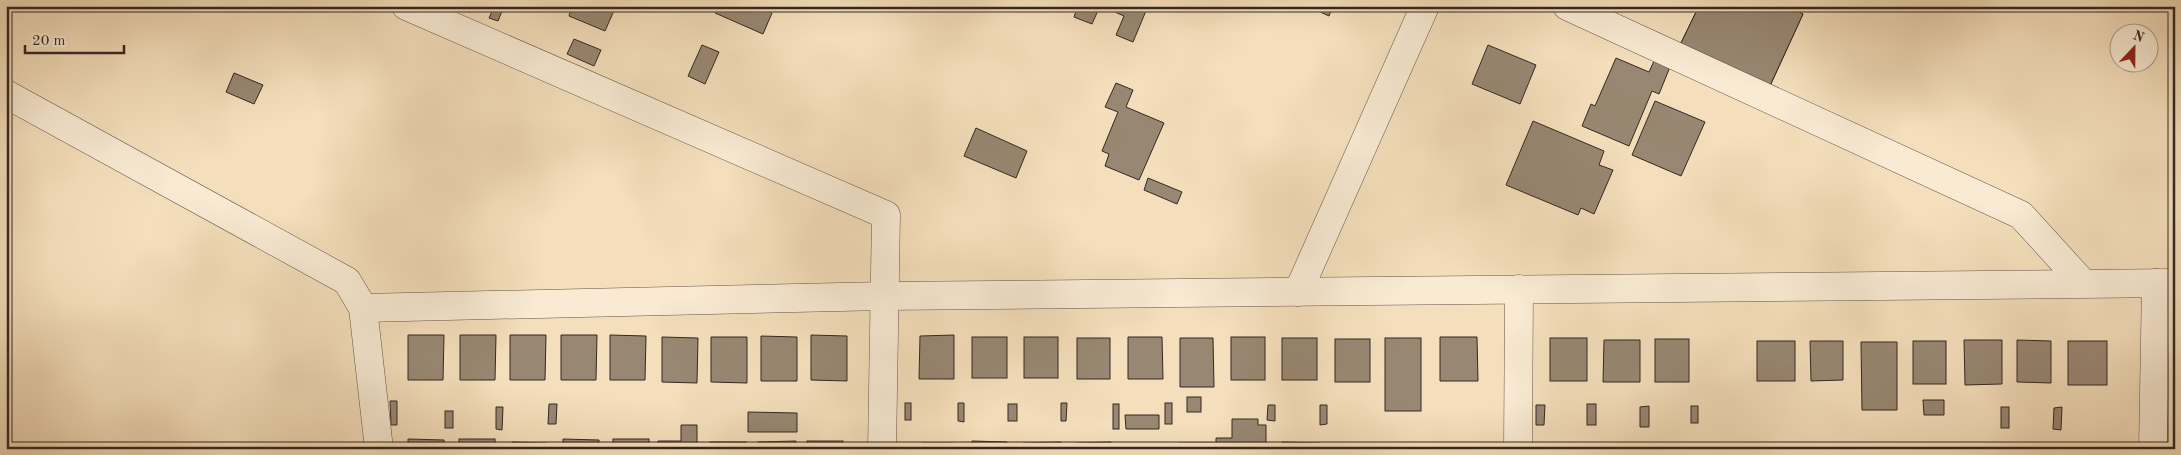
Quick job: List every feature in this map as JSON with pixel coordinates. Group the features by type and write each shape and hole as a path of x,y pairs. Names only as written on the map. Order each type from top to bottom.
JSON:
{"street":[{"path":"406,6 886,215 882,449"},
{"path":"1298,292 1425,6"},
{"path":"1567,6 2021,215 2083,283"},
{"path":"6,94 347,281 364,308 378,449"},
{"path":"364,308 885,296 2165,283 2153,449"},
{"path":"1518,449 1520,290"}],"building":[{"path":"572,6 616,6 605,31 569,16"},
{"path":"718,6 756,6 772,13 763,34 715,13"},
{"path":"1078,6 1100,6 1092,24 1074,17"},
{"path":"1101,6 1148,6 1133,42 1116,35 1124,16"},
{"path":"1307,6 1333,6 1329,16"},
{"path":"1699,6 1788,6 1803,14 1769,88 1680,45","holes":["1733,18 1764,31 1760,41 1729,27"]},
{"path":"1699,6 1788,6 1803,14 1769,88 1680,45"},
{"path":"494,7 502,11 498,21 489,18"},
{"path":"574,39 601,50 594,66 567,54"},
{"path":"702,45 719,52 705,84 688,76"},
{"path":"1488,45 1536,65 1520,104 1472,84"},
{"path":"1616,58 1649,72 1654,61 1670,67 1659,94 1652,91 1629,146 1582,126 1591,104 1595,106"},
{"path":"234,73 263,85 254,104 226,92"},
{"path":"1116,83 1133,90 1126,107 1164,123 1139,180 1105,166 1109,154 1102,151 1118,112 1105,107"},
{"path":"1655,101 1705,122 1681,176 1632,155"},
{"path":"1533,121 1604,151 1599,165 1613,170 1594,214 1581,208 1578,215 1506,185"},
{"path":"976,128 1027,151 1016,178 964,156"},
{"path":"1148,178 1182,192 1177,204 1144,190"},
{"path":"408,335 444,335 443,380 408,380"},
{"path":"460,335 496,335 495,380 460,380"},
{"path":"510,335 546,335 545,380 510,380"},
{"path":"561,335 597,335 596,380 561,380"},
{"path":"610,335 646,336 645,380 610,380"},
{"path":"811,335 847,336 847,381 811,380"},
{"path":"954,335 954,379 919,379 920,336"},
{"path":"761,336 797,337 797,381 761,381"},
{"path":"662,337 698,338 697,383 662,382"},
{"path":"711,337 747,337 747,383 711,382"},
{"path":"972,337 1007,337 1007,378 972,378"},
{"path":"1024,337 1058,337 1058,378 1024,378"},
{"path":"1128,337 1162,337 1163,379 1128,379"},
{"path":"1231,337 1265,337 1265,380 1231,380"},
{"path":"1440,337 1477,337 1478,381 1440,381"},
{"path":"1077,338 1110,338 1110,379 1077,379"},
{"path":"1180,338 1213,338 1214,387 1180,387"},
{"path":"1282,338 1317,338 1317,380 1282,380"},
{"path":"1385,338 1421,338 1421,411 1385,411"},
{"path":"1550,338 1587,338 1587,381 1550,381"},
{"path":"1335,339 1370,339 1370,382 1335,382"},
{"path":"1655,339 1689,339 1689,382 1655,382"},
{"path":"1604,340 1640,340 1640,382 1603,382"},
{"path":"1964,340 2002,340 2002,384 1965,385"},
{"path":"2017,340 2051,341 2051,383 2017,382"},
{"path":"1757,341 1795,341 1795,381 1757,381"},
{"path":"1810,341 1843,341 1843,380 1811,381"},
{"path":"1913,341 1946,341 1946,384 1913,384"},
{"path":"2068,341 2107,341 2107,385 2068,385"},
{"path":"1861,342 1897,342 1897,410 1862,410"},
{"path":"1187,397 1201,397 1201,412 1187,412"},
{"path":"1923,400 1944,400 1944,415 1924,415"},
{"path":"390,401 397,401 397,425 391,425"},
{"path":"905,403 911,403 911,420 905,420"},
{"path":"958,403 964,403 964,422 958,421"},
{"path":"1061,403 1067,403 1066,421 1061,421"},
{"path":"1165,403 1172,403 1172,424 1165,424"},
{"path":"549,404 557,404 556,424 548,424"},
{"path":"1008,404 1017,404 1017,421 1008,421"},
{"path":"1113,404 1119,404 1119,429 1113,429"},
{"path":"1587,404 1596,404 1596,425 1587,425"},
{"path":"1268,405 1275,405 1275,421 1267,420"},
{"path":"1320,405 1327,405 1327,424 1320,425"},
{"path":"1536,405 1545,405 1544,425 1536,425"},
{"path":"1649,406 1649,427 1640,427 1640,407"},
{"path":"1691,406 1698,406 1698,423 1691,423"},
{"path":"496,407 503,407 502,430 496,429"},
{"path":"2001,407 2009,407 2009,428 2001,428"},
{"path":"2062,407 2061,430 2053,429 2054,408"},
{"path":"445,411 453,411 453,428 445,428"},
{"path":"748,412 797,413 797,432 748,432"},
{"path":"1125,415 1159,415 1159,429 1126,429"},
{"path":"1232,419 1258,419 1258,425 1266,425 1266,449 1216,449 1216,438 1232,438"},
{"path":"681,425 697,425 697,449 658,449 658,441 681,441"},
{"path":"408,439 444,440 444,449 408,449"},
{"path":"459,439 495,439 495,449 459,449"},
{"path":"563,439 599,440 599,449 563,449"},
{"path":"613,439 649,439 649,449 613,449"},
{"path":"796,441 796,449 758,449 758,442"},
{"path":"807,441 843,441 843,449 807,449"},
{"path":"972,441 1007,442 1007,449 972,449"},
{"path":"512,442 547,443 547,449 512,449"},
{"path":"710,442 746,442 746,449 710,449"},
{"path":"1061,442 1061,449 1023,449 1023,443"},
{"path":"1111,442 1111,449 1076,449 1075,443"},
{"path":"1282,442 1321,443 1321,449 1282,449"},
{"path":"922,443 953,443 953,449 922,449"},
{"path":"1179,443 1214,443 1214,449 1179,449"},
{"path":"1128,444 1161,444 1161,449 1128,449"},
{"path":"1334,444 1368,444 1368,449 1334,449"},
{"path":"1440,444 1474,444 1474,449 1440,449"},
{"path":"1552,444 1587,444 1587,449 1552,449"},
{"path":"1654,444 1688,444 1688,449 1654,449"},
{"path":"1706,444 1741,444 1741,449 1706,449"},
{"path":"1386,445 1423,445 1423,449 1386,449"},
{"path":"1604,445 1635,445 1635,449 1604,449"},
{"path":"1759,445 1794,445 1794,449 1759,449"},
{"path":"1913,445 1948,445 1948,449 1913,449"},
{"path":"1810,446 1845,446 1845,449 1810,449"},
{"path":"1862,446 1896,446 1896,449 1862,449"},
{"path":"2050,446 2050,449 2016,449 2016,447"}]}
